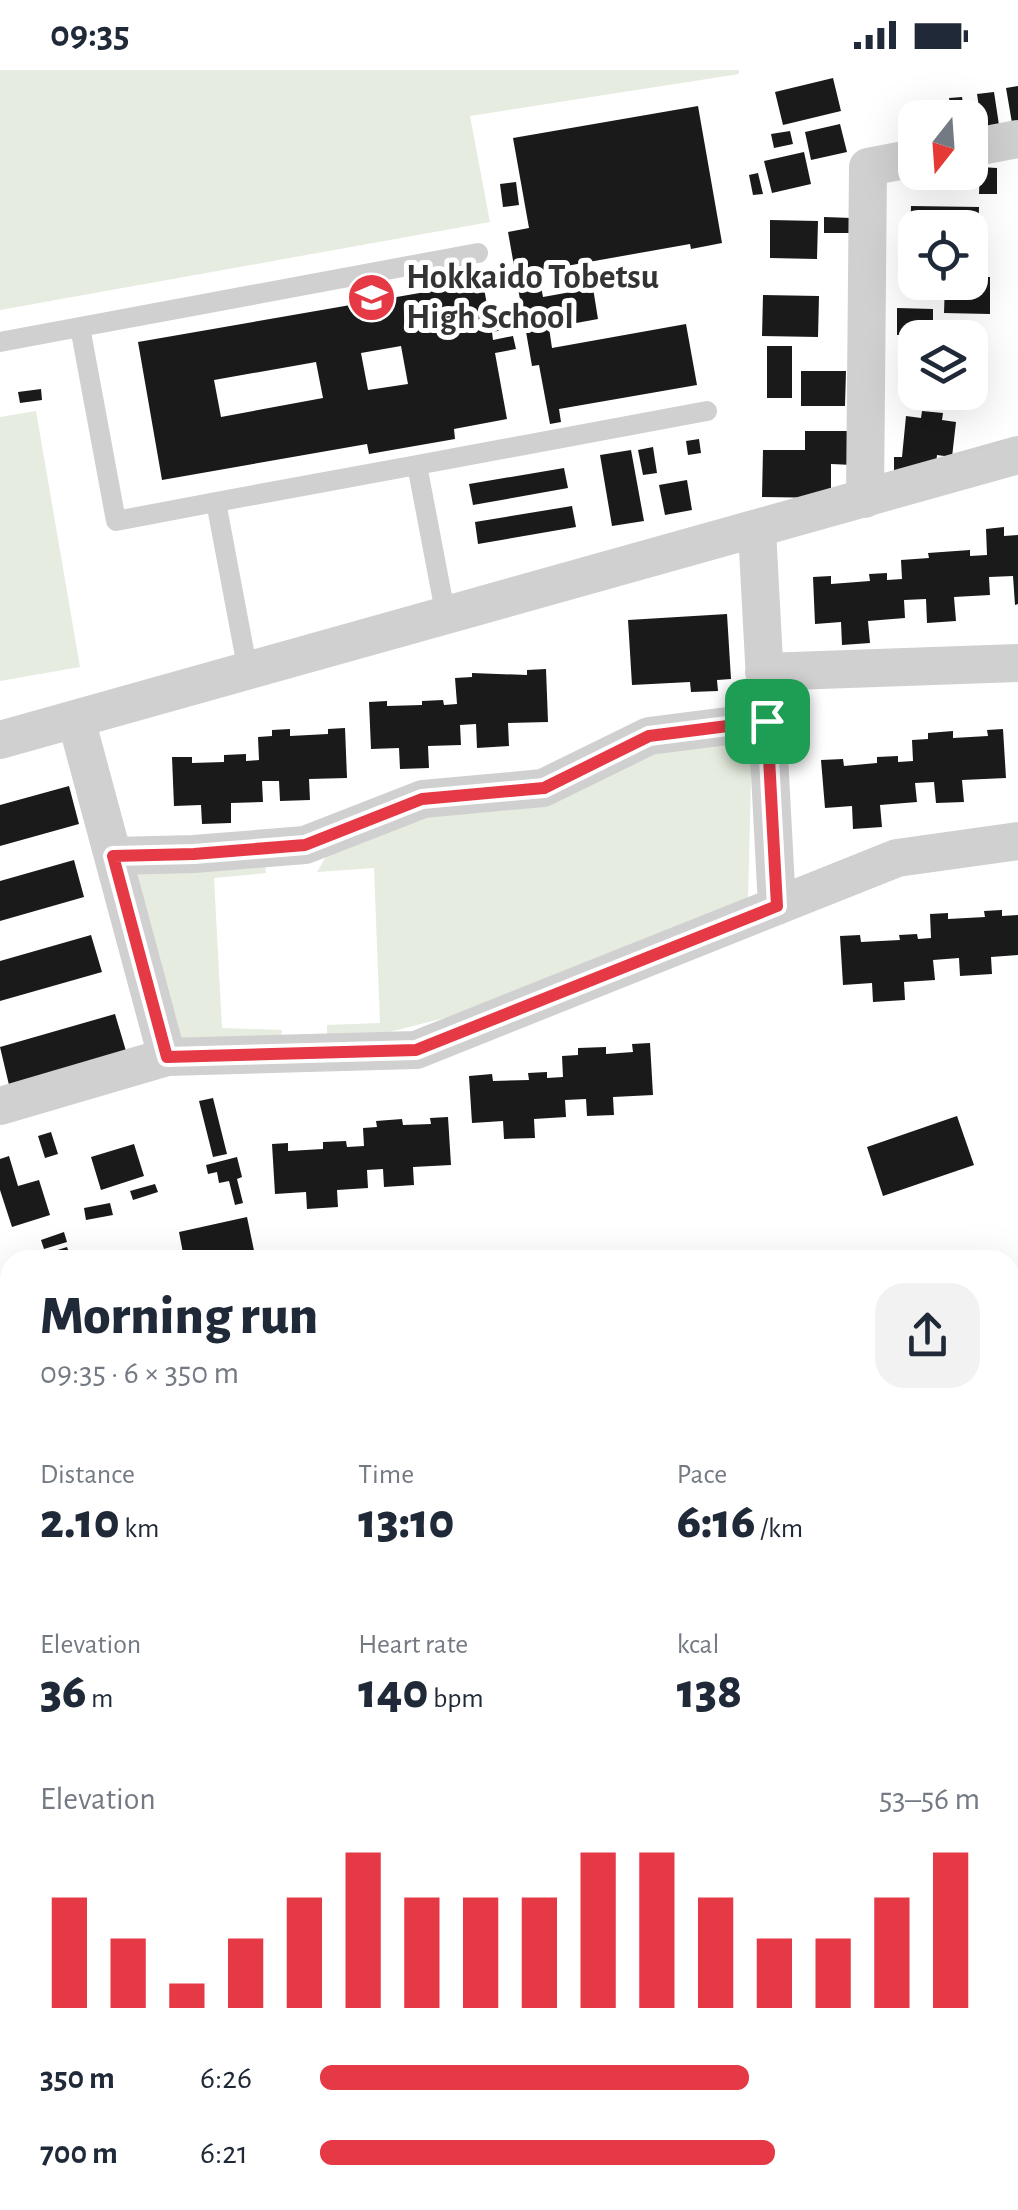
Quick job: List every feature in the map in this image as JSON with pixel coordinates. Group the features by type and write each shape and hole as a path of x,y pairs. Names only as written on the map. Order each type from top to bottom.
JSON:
{"street":[{"path":"988,145 1018,139"},
{"path":"864,500 868,167 898,161"},
{"path":"0,740 1018,455"},
{"path":"757,530 777,906"},
{"path":"764,672 1018,663"},
{"path":"76,719 167,1057"},
{"path":"113,856 305,845 422,799 544,788 649,736 767,721"},
{"path":"0,1106 167,1057 416,1050 897,858 1018,841"}],"lane":[{"path":"0,342 478,253"},
{"path":"80,327 116,521 706,411"},
{"path":"417,465 446,617"},
{"path":"216,502 248,672"}],"shaded area":[{"path":"0,70 739,70 739,74 470,116 490,222 0,310"},
{"path":"36,411 80,667 0,681 0,417"},
{"path":"752,737 748,899 492,1006 389,1032 327,1034 327,1025 380,1023 374,868 317,872 328,853 409,819 631,758"},
{"path":"265,866 266,873 214,878 222,1028 282,1030 280,1040 181,1041 136,872"}],"building":[{"path":"833,78 841,111 783,125 775,92"},
{"path":"1018,86 1018,122 1012,123 1006,88"},
{"path":"994,92 999,125 988,126 988,100 978,100 977,94"},
{"path":"698,106 722,243 691,249 690,244 538,271 543,297 593,288 598,319 549,328 552,348 686,324 697,385 559,409 561,422 550,424 539,365 532,366 525,326 492,332 493,340 513,336 516,349 495,353 507,419 454,429 455,439 369,454 367,444 162,480 138,342 483,282 488,311 521,305 508,232 529,228 513,138","holes":["401,346 408,384 368,390 361,353","316,362 323,398 221,417 214,380"]},
{"path":"840,124 847,152 811,160 805,132"},
{"path":"790,131 793,144 774,148 771,134"},
{"path":"804,152 811,184 772,193 764,161"},
{"path":"988,167 997,168 997,194 979,194 979,190 988,190"},
{"path":"758,173 763,194 753,195 749,175"},
{"path":"516,182 519,205 503,207 500,184"},
{"path":"911,206 979,207 979,210 911,210"},
{"path":"824,217 852,218 852,233 824,233"},
{"path":"770,220 818,221 817,259 770,258"},
{"path":"990,277 990,314 944,313 944,300 988,300"},
{"path":"763,295 819,296 818,337 762,336"},
{"path":"897,308 933,309 933,320 898,320 897,335"},
{"path":"767,346 792,346 792,398 767,398"},
{"path":"801,371 846,371 845,406 801,406"},
{"path":"41,389 42,400 20,403 18,392"},
{"path":"922,411 943,413 942,420 956,422 952,457 937,455 936,464 894,477 894,457 902,457 906,416 921,418"},
{"path":"805,431 854,431 853,465 831,464 831,498 762,497 763,450 805,450"},
{"path":"699,439 701,453 688,455 686,441"},
{"path":"653,447 657,473 643,475 638,450"},
{"path":"631,450 644,521 612,526 600,455"},
{"path":"564,468 568,488 473,505 469,484"},
{"path":"687,480 692,510 665,515 659,485"},
{"path":"572,506 576,527 478,544 475,522"},
{"path":"1004,527 1004,536 1018,535 1018,604 1015,605 1013,576 989,577 990,595 954,597 956,621 927,623 926,599 904,600 905,618 868,621 870,643 842,645 841,622 815,624 813,577 831,576 831,584 870,581 869,574 887,573 887,580 902,579 901,560 929,558 928,553 970,550 970,556 987,555 986,529"},
{"path":"727,614 731,679 717,680 718,691 691,692 690,682 632,685 628,620"},
{"path":"546,669 548,722 508,723 509,746 477,748 476,724 460,725 461,745 428,746 429,768 400,769 399,748 371,749 369,702 387,701 387,706 443,700 444,705 457,704 455,678 472,677 472,673 527,675 527,670"},
{"path":"345,728 347,778 309,779 310,800 280,801 279,781 262,781 263,802 231,803 231,823 202,824 201,805 174,806 172,757 192,757 192,763 224,762 224,755 246,754 246,761 259,760 258,737 272,736 272,730 290,729 290,736 328,734 328,729"},
{"path":"1003,729 1006,778 962,780 964,802 936,803 934,782 915,783 917,802 880,805 882,827 853,829 852,806 825,808 821,760 843,759 844,766 877,763 877,757 898,756 898,762 913,761 912,740 928,739 928,733 953,731 953,738 988,736 987,730"},
{"path":"69,786 79,824 0,846 0,805"},
{"path":"74,860 84,897 0,921 0,881"},
{"path":"1002,910 1002,916 1018,915 1018,955 991,957 992,974 960,976 959,958 933,960 935,980 904,982 905,1000 873,1002 872,983 843,985 840,936 860,935 861,942 900,940 899,935 931,938 930,914 948,913 948,919 985,917 984,911"},
{"path":"91,935 102,972 0,1001 0,961"},
{"path":"115,1014 126,1051 9,1085 0,1047"},
{"path":"650,1043 653,1095 613,1097 614,1115 587,1116 586,1099 565,1100 566,1117 534,1119 535,1138 504,1139 503,1121 472,1123 469,1076 492,1074 493,1081 529,1080 528,1073 547,1072 547,1078 563,1077 562,1056 578,1055 578,1048 606,1047 606,1054 633,1052 632,1044"},
{"path":"213,1098 227,1154 213,1157 199,1101"},
{"path":"957,1116 974,1165 883,1196 867,1147"},
{"path":"448,1117 451,1165 413,1167 414,1185 384,1187 383,1169 367,1170 368,1188 337,1190 338,1207 307,1209 306,1192 275,1194 272,1144 288,1143 288,1151 323,1149 323,1142 346,1141 347,1147 364,1146 363,1128 377,1127 376,1121 402,1119 403,1125 431,1124 430,1118"},
{"path":"51,1132 58,1154 45,1158 38,1136"},
{"path":"134,1144 144,1176 101,1190 91,1157"},
{"path":"9,1156 18,1186 39,1180 50,1215 12,1227 0,1190 0,1159"},
{"path":"237,1157 243,1203 235,1205 229,1181 219,1183 217,1172 208,1174 206,1165"},
{"path":"155,1184 158,1192 133,1200 130,1191"},
{"path":"110,1203 113,1215 86,1220 84,1208"},
{"path":"247,1217 254,1250 182,1250 179,1232"},
{"path":"64,1232 67,1242 44,1249 41,1240"}],"place":[{"name":"Hokkaido Tobetsu High School","path":"371,297"}],"route":[{"path":"767,721 777,906 416,1050 167,1057 113,856 305,845 422,799 544,788 649,736 767,721"}]}
